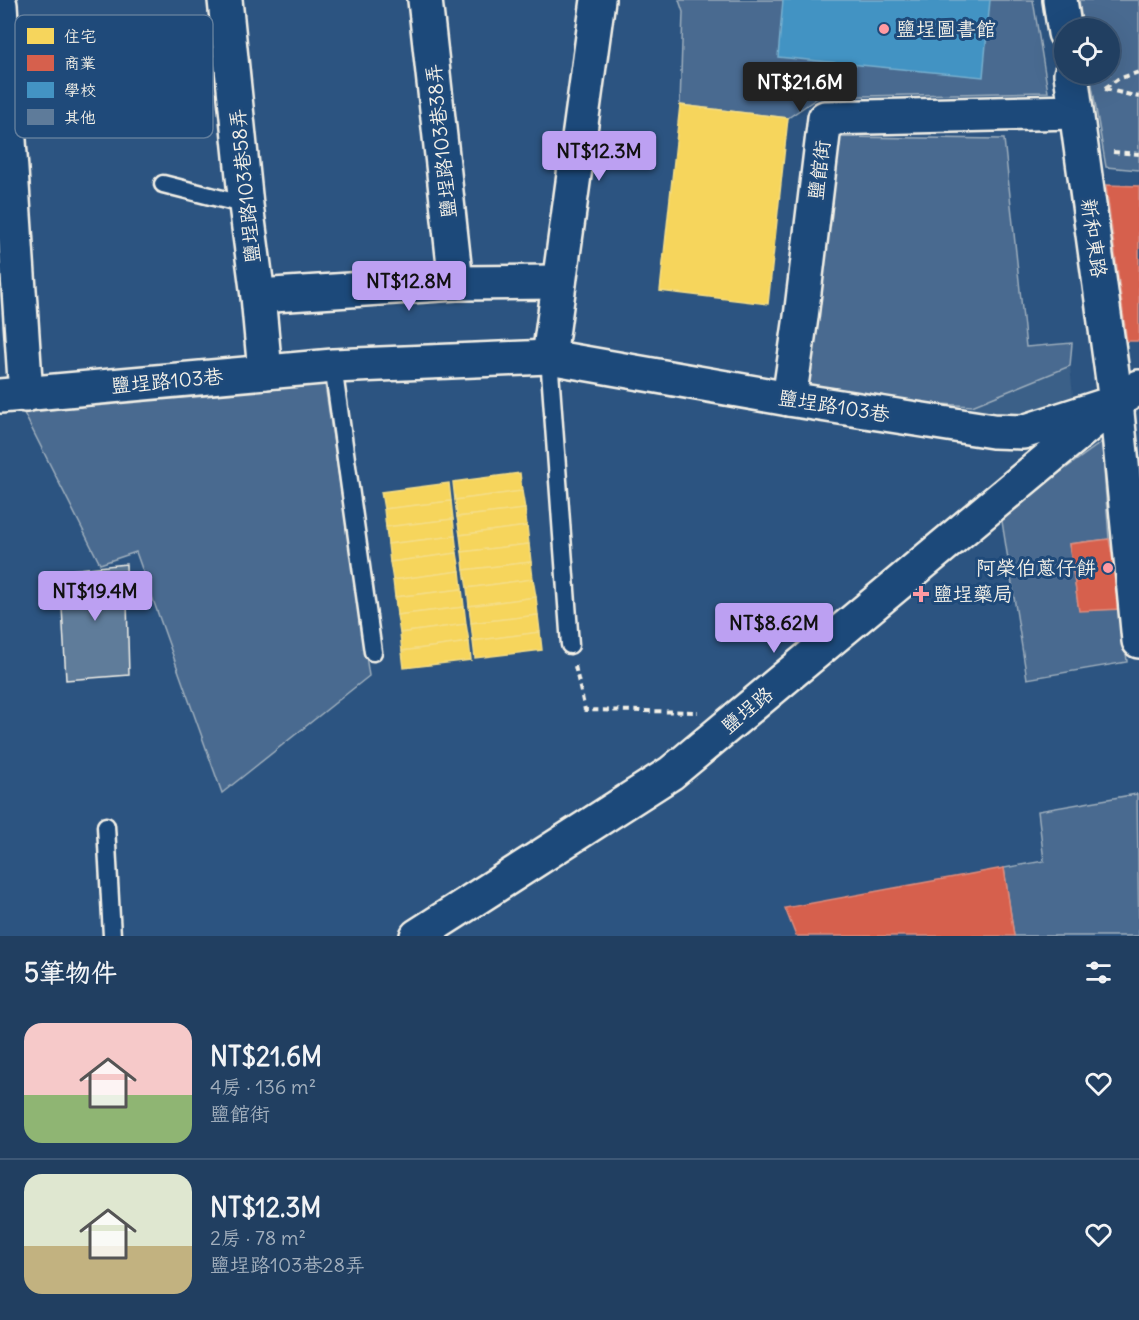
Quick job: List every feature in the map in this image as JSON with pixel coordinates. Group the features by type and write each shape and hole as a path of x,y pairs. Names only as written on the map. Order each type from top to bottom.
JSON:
{"street":[{"name":"鹽埕路103巷58弄","path":"225,0 246,205 258,296 264,372"},
{"name":"鹽埕路103巷38弄","path":"425,0 456,283"},
{"path":"549,357 598,0"},
{"path":"1060,0 1063,18"},
{"path":"0,5 13,395"},
{"name":"新和東路","path":"1072,84 1128,394 1139,642"},
{"name":"鹽館街","path":"789,399 825,118 1076,112"},
{"path":"258,296 456,283 559,282"},
{"name":"鹽埕路103巷","path":"13,395 333,366 549,357 789,399 993,431 1023,432 1128,394"},
{"name":"鹽埕路","path":"417,936 671,772 1128,394"}],"lane":[{"path":"163,184 246,205"},
{"path":"549,357 570,645"},
{"path":"333,366 373,652"},
{"path":"106,826 112,936"}],"path":[{"path":"1139,72 1118,79 1105,88 1139,97"},
{"path":"1113,152 1139,154"},
{"path":"570,645 585,710 707,712"}],"shaded area":[{"path":"679,0 1033,0 1048,92 819,97 788,118 680,105 683,12"},
{"path":"1079,0 1139,0 1139,170 1106,167 1092,84 1120,84 1120,18 1082,18"},
{"path":"838,137 1004,139 1026,347 1072,343 1070,366 972,406 797,395"},
{"path":"1070,366 1074,406 1021,425 980,421 972,406"},
{"path":"324,378 369,676 222,793 136,552 100,564 24,413"},
{"path":"1102,442 1109,539 1069,544 1079,610 1122,609 1127,662 1027,679 1001,515"},
{"path":"1137,794 1139,936 1014,936 1004,868 1044,861 1038,811"}],"building: 住宅":[{"path":"680,105 788,118 768,304 660,291"},
{"path":"520,473 522,491 455,500 453,482"},
{"path":"449,483 451,501 384,509 381,492"},
{"path":"522,491 525,509 457,517 455,500"},
{"path":"451,501 453,519 386,527 384,509"},
{"path":"525,509 527,526 460,535 457,517"},
{"path":"453,519 455,536 388,544 386,527"},
{"path":"527,526 529,544 462,552 460,535"},
{"path":"455,536 457,553 390,562 388,544"},
{"path":"529,544 531,562 464,570 462,552"},
{"path":"457,553 460,571 393,580 390,562"},
{"path":"531,562 533,579 467,588 464,570"},
{"path":"460,571 462,589 395,597 393,580"},
{"path":"533,579 536,597 469,606 467,588"},
{"path":"462,589 464,607 397,615 395,597"},
{"path":"536,597 538,615 471,623 469,606"},
{"path":"464,607 466,624 400,633 397,615"},
{"path":"538,615 540,632 473,641 471,623"},
{"path":"466,624 469,642 402,651 400,633"},
{"path":"540,632 542,650 475,658 473,641"},
{"path":"469,642 471,660 404,668 402,651"}],"building: 商業":[{"path":"1106,185 1139,186 1139,341 1127,341"},
{"path":"1109,539 1122,609 1079,611 1069,544"},
{"path":"1004,868 1014,936 796,936 785,908"}],"building: 學校":[{"name":"鹽埕圖書館","path":"783,0 990,0 983,77 778,57"}],"building: 其他":[{"path":"126,564 129,675 66,680 60,571"}],"place":[{"name":"鹽埕圖書館","path":"884,29"},
{"name":"阿榮伯蔥仔餅","path":"1108,568"},
{"name":"鹽埕藥局","path":"921,594"}]}
